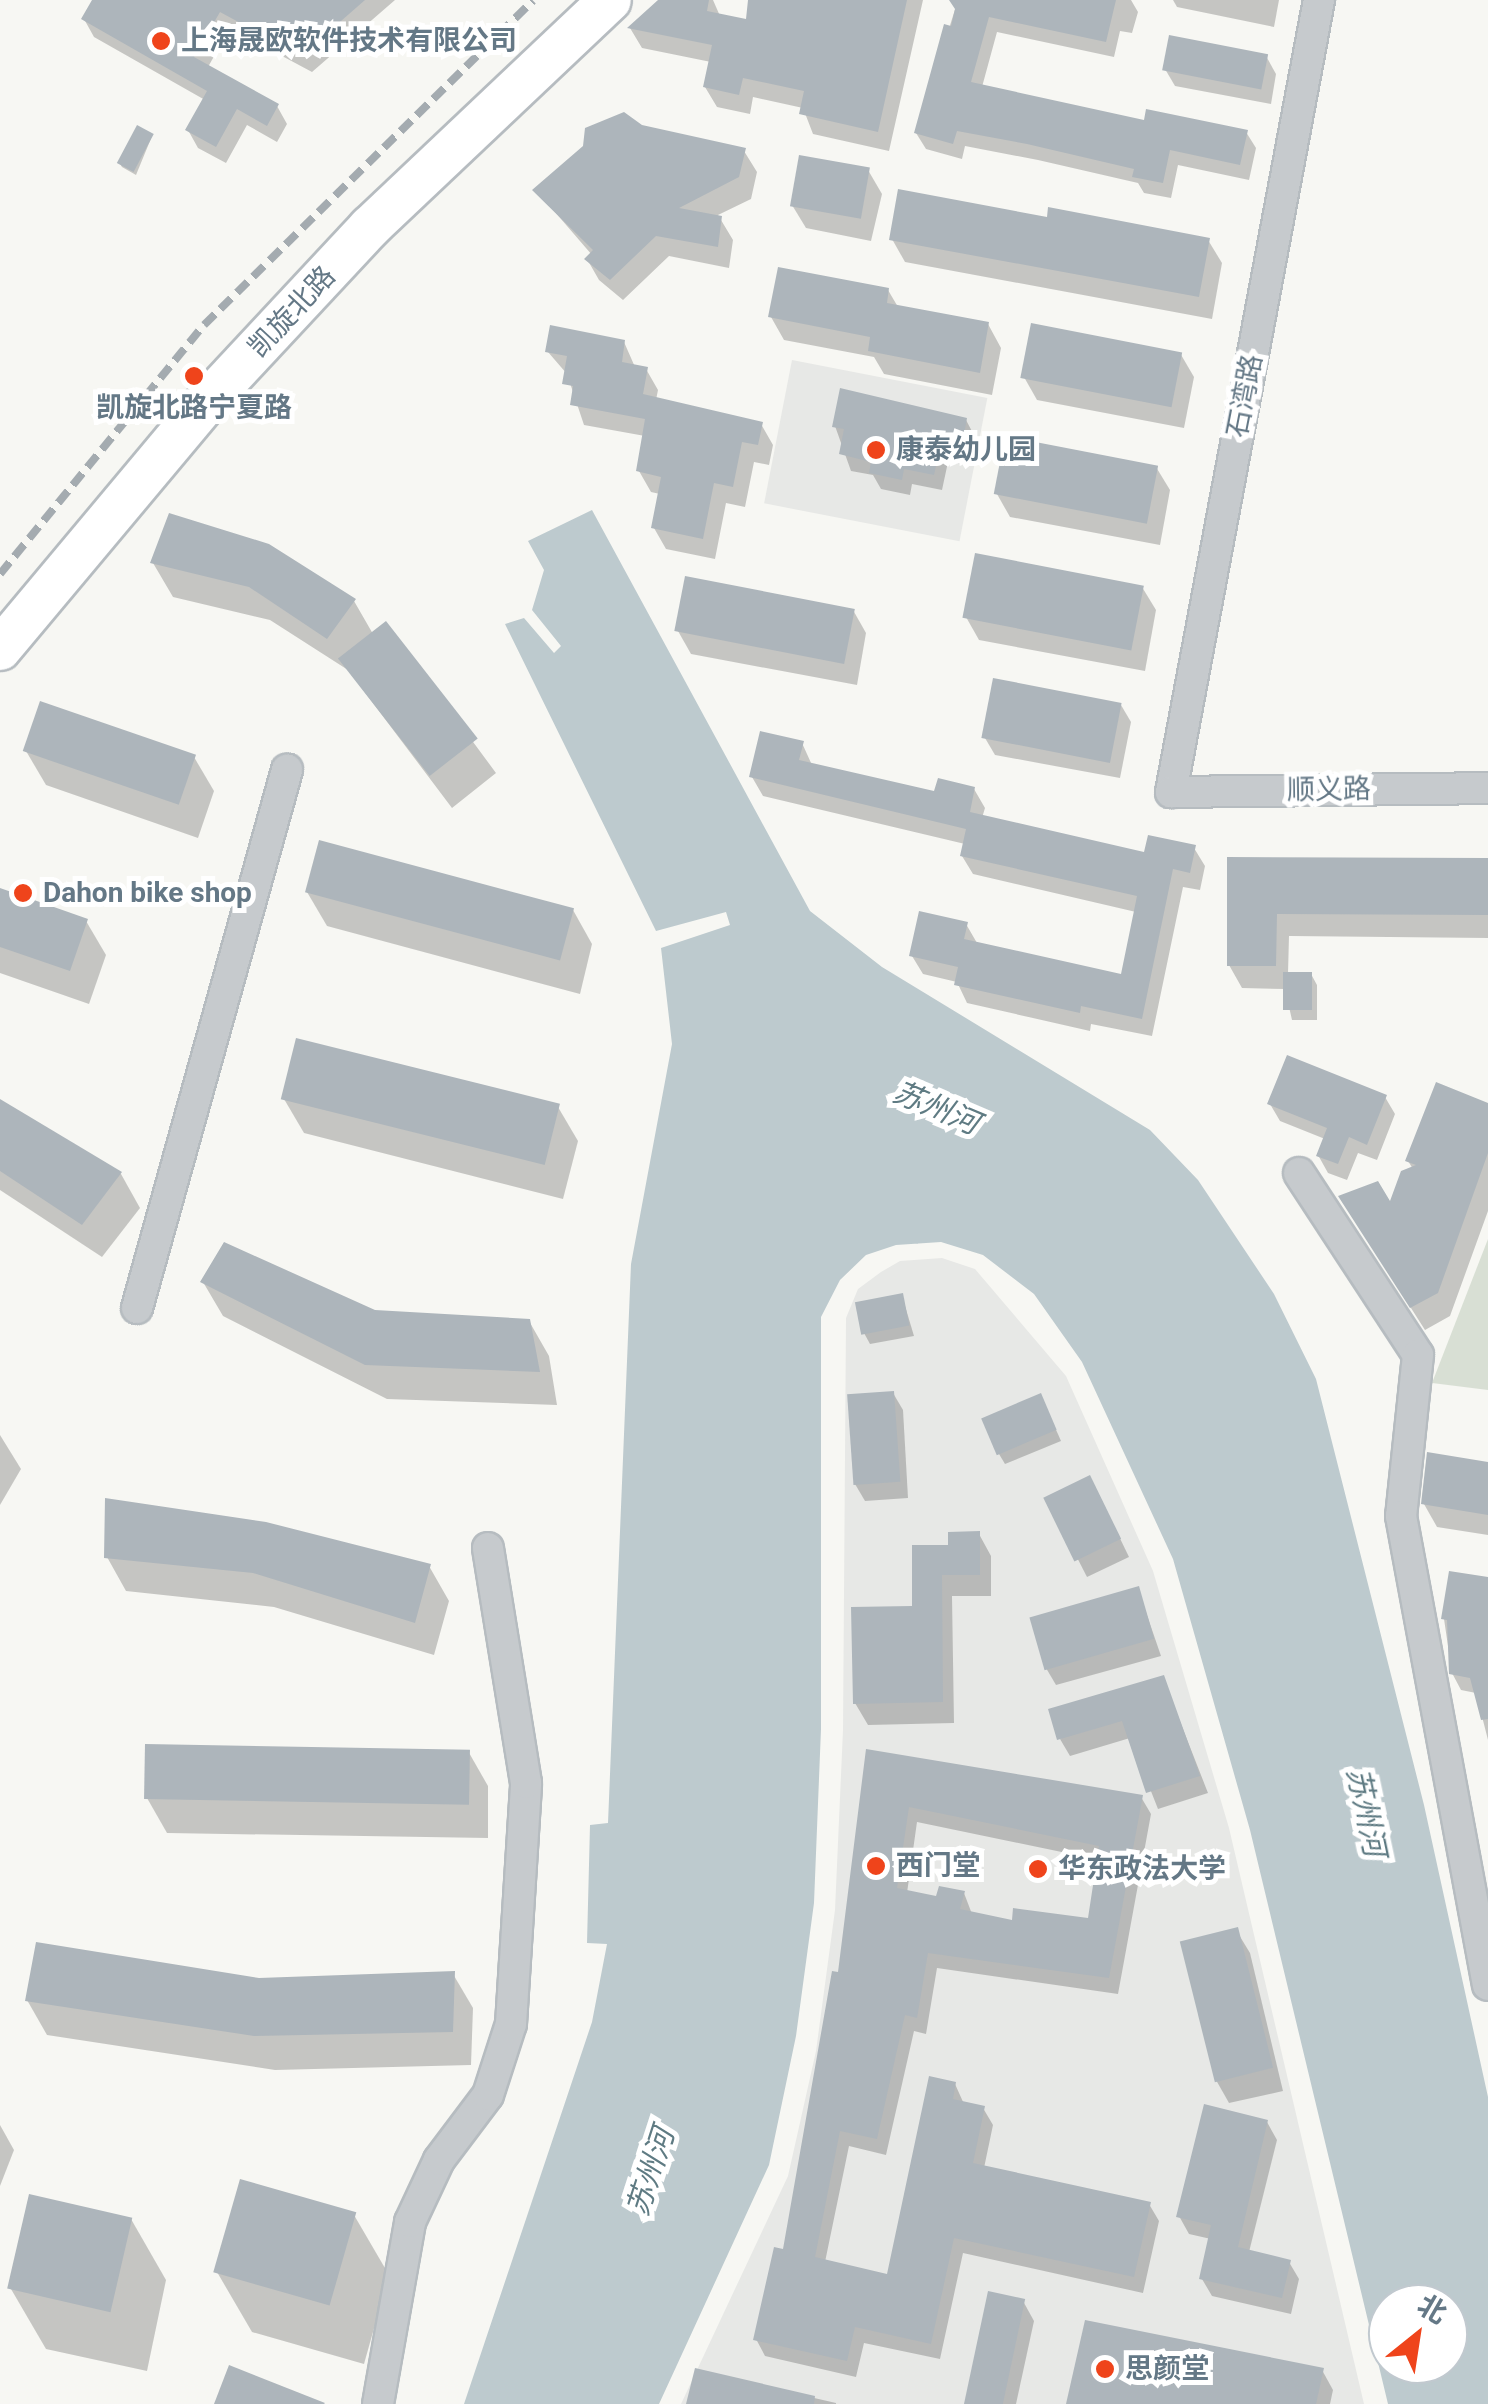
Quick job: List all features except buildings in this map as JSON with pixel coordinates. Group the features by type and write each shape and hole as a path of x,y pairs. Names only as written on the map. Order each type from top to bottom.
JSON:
{"street":[{"name":"凯旋北路","path":"0,648 205,404 370,228 610,0"},
{"name":"石湾路","path":"1171,792 1319,0"},
{"path":"137,1308 287,770"},
{"name":"顺义路","path":"1171,792 1488,788"},
{"path":"1299,1173 1418,1355 1401,1516 1488,1986"},
{"path":"378,2404 410,2222 439,2160 488,2095 511,2024 526,1783 488,1548"}],"shaded area":[{"name":"康泰幼儿园","path":"792,360 987,398 959,541 764,503"},
{"path":"1488,1239 1488,1390 1432,1383"},
{"name":"华东政法大学","path":"942,1258 975,1269 1066,1376 1153,1571 1229,1828 1364,2404 681,2404 788,2176 816,2051 835,1910 843,1730 846,1318 858,1289 881,1272 900,1261"}],"water":[{"name":"苏州河","path":"592,510 810,911 882,967 1150,1130 1198,1180 1274,1294 1316,1379 1424,1805 1488,2097 1488,2404 1388,2404 1383,2384 1468,2384 1468,2284 1368,2284 1368,2321 1250,1830 1173,1559 1082,1362 1034,1294 983,1255 941,1242 896,1245 866,1255 840,1280 821,1317 821,1729 814,1903 796,2036 769,2165 659,2404 464,2404 592,2022 607,1944 587,1943 590,1825 608,1823 631,1264 672,1044 661,948 730,925 726,912 656,931 505,624 524,618 554,653 561,646 532,610 544,570 528,541"}],"railway":[{"path":"0,574 204,325 533,0"}],"place":[{"name":"上海晟欧软件技术有限公司","path":"161,41"},
{"name":"凯旋北路宁夏路","path":"194,376"},
{"name":"康泰幼儿园","path":"876,450"},
{"name":"Dahon bike shop","path":"23,893"},
{"name":"西门堂","path":"876,1866"},
{"name":"华东政法大学","path":"1038,1869"},
{"name":"思颜堂","path":"1105,2369"}]}
